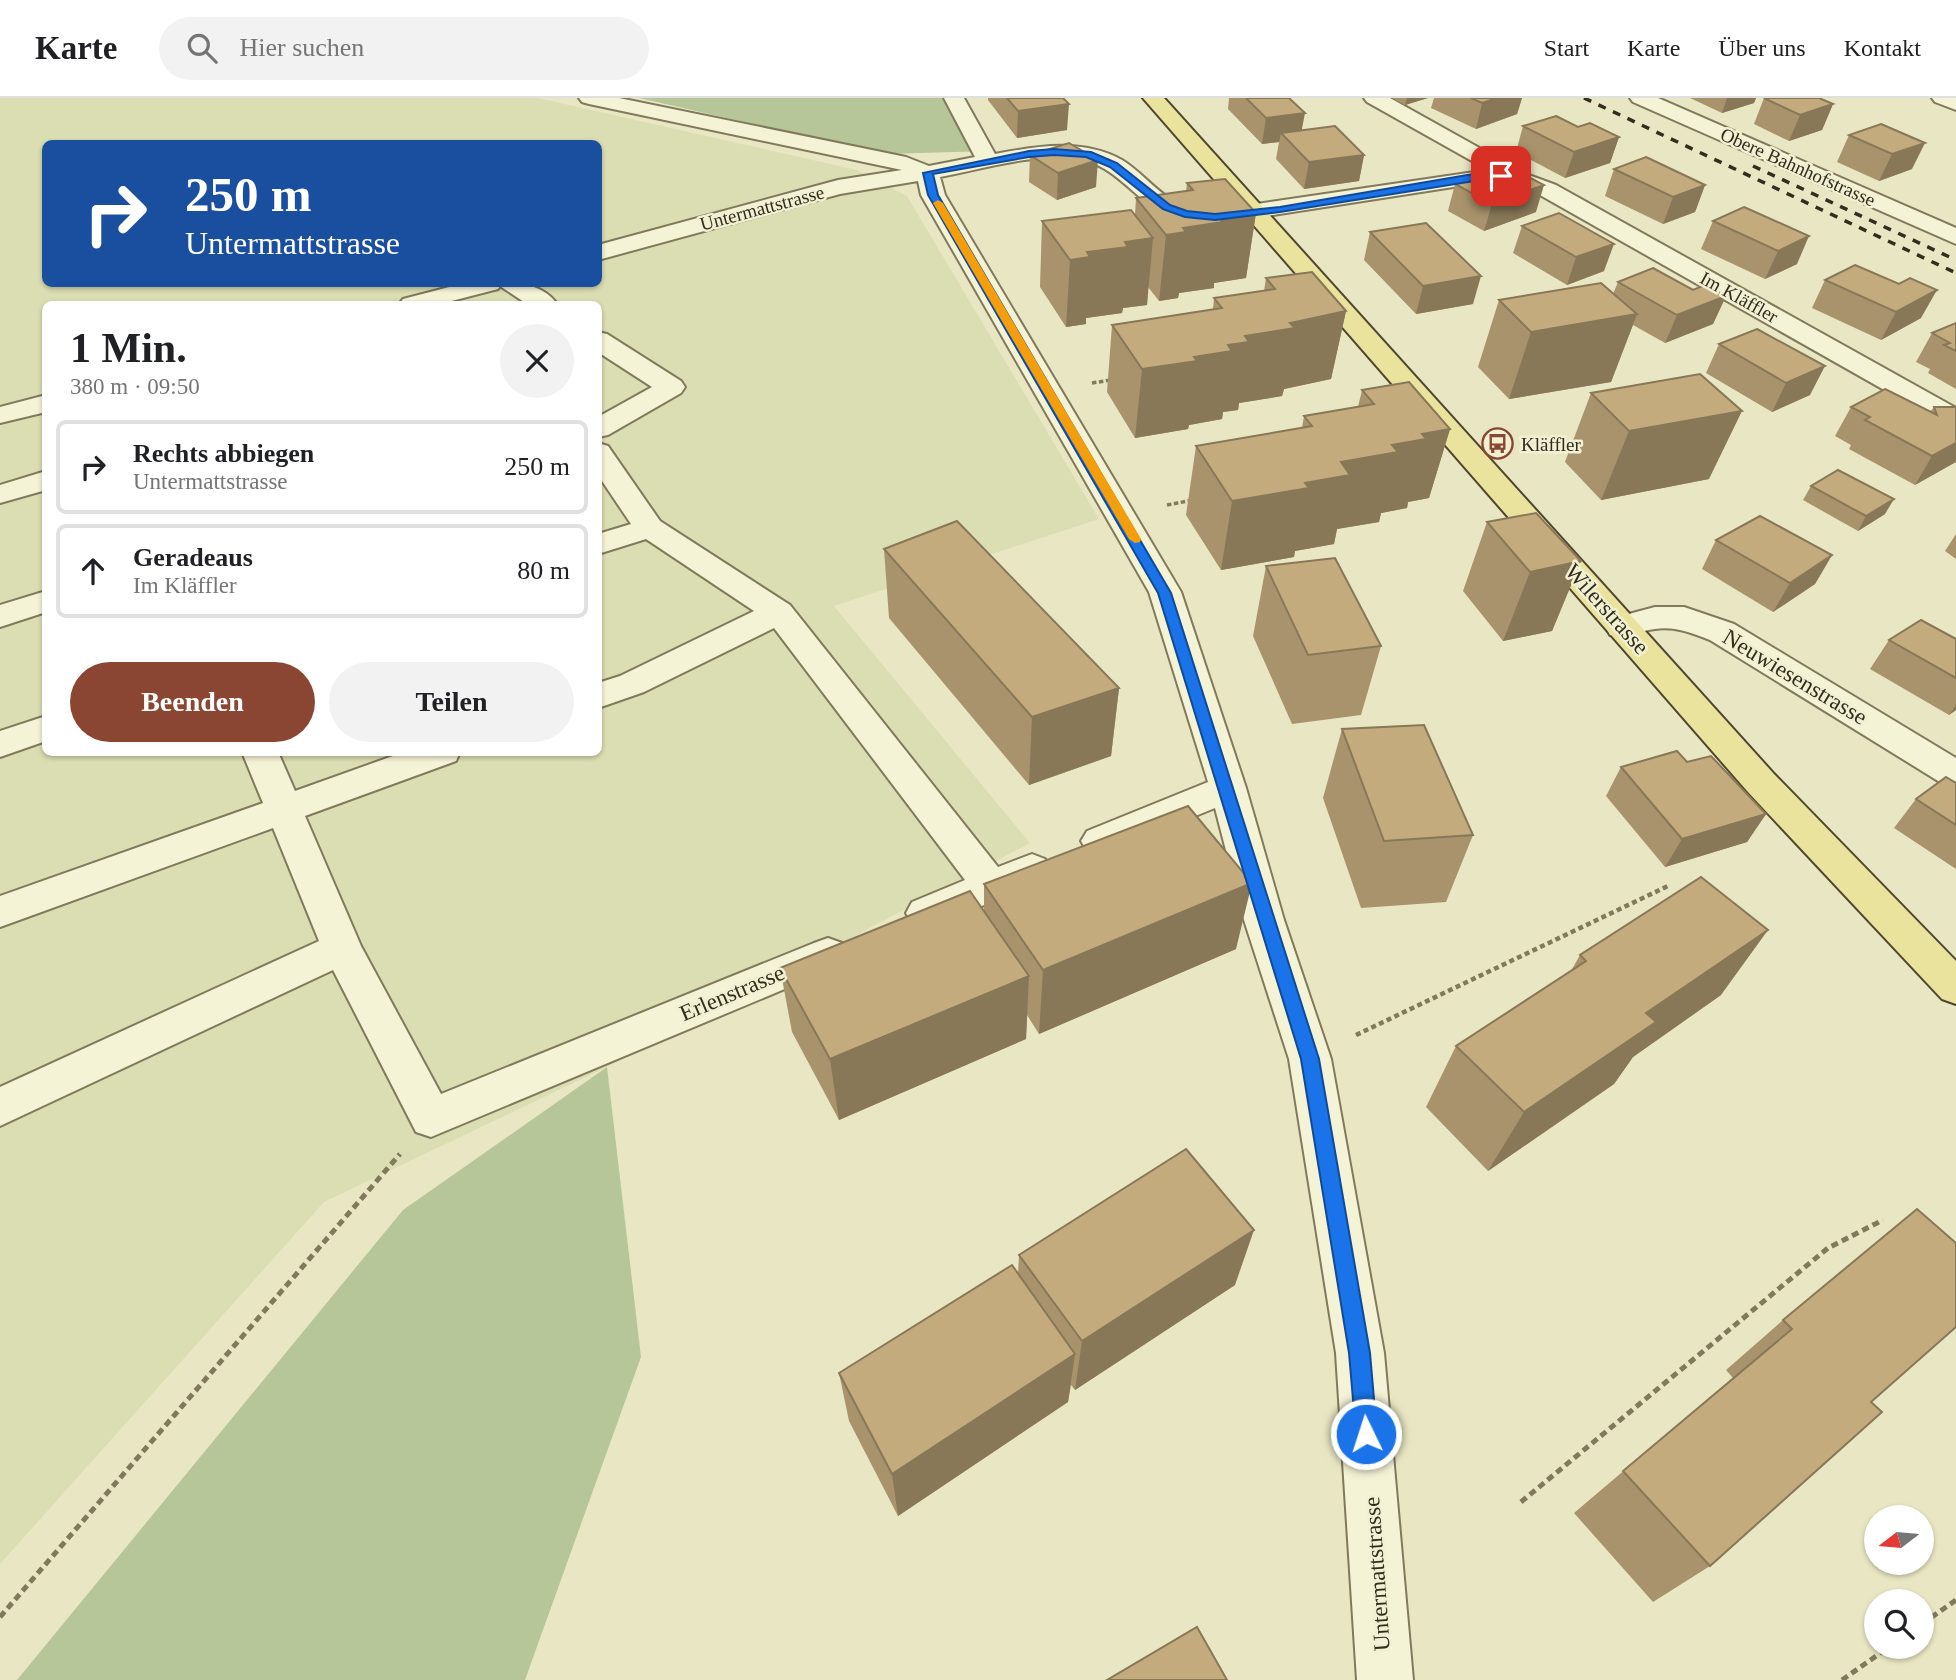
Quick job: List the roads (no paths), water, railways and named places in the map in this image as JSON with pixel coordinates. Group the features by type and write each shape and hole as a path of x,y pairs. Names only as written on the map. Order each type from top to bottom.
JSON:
{"main road":[{"name":"Wilerstrasse","path":"1153,98 1806,832 1956,987"}],"street":[{"path":"589,98 906,164 928,173"},
{"path":"954,98 988,161"},
{"name":"Im Kläffler","path":"1374,98 1520,179 1560,197 1956,419"},
{"name":"Obere Bahnhofstrasse","path":"1640,98 1956,237"},
{"path":"1942,98 1956,104"},
{"name":"Untermattstrasse","path":"602,252 838,187 1054,152 1087,154 1114,165 1167,207 1185,214 1215,217 1257,213"},
{"name":"Untermattstrasse","path":"928,173 933,195 1165,593 1228,788 1264,920 1310,1059 1315,1086 1360,1353 1385,1680"},
{"name":"Im Kläffler","path":"1257,213 1479,176 1520,179"},
{"path":"424,301 477,287"},
{"path":"516,287 539,301"},
{"path":"602,343 671,387 602,427"},
{"path":"0,415 42,404"},
{"path":"602,458 649,528 779,612 991,886"},
{"path":"0,494 42,481"},
{"path":"602,544 649,528"},
{"path":"0,616 42,602"},
{"path":"602,695 632,684 779,612"},
{"name":"Neuwiesenstrasse","path":"1622,627 1655,618 1685,618 1722,632 1956,775"},
{"path":"0,744 42,729"},
{"path":"0,1107 342,948 262,756"},
{"path":"0,912 432,756"},
{"name":"Erlenstrasse","path":"342,948 431,1118 1228,788"}],"railway":[{"path":"1584,98 1956,273"},
{"path":"1753,166 1956,260"}],"place":[{"name":"Kläffler","path":"1498,444"}]}
